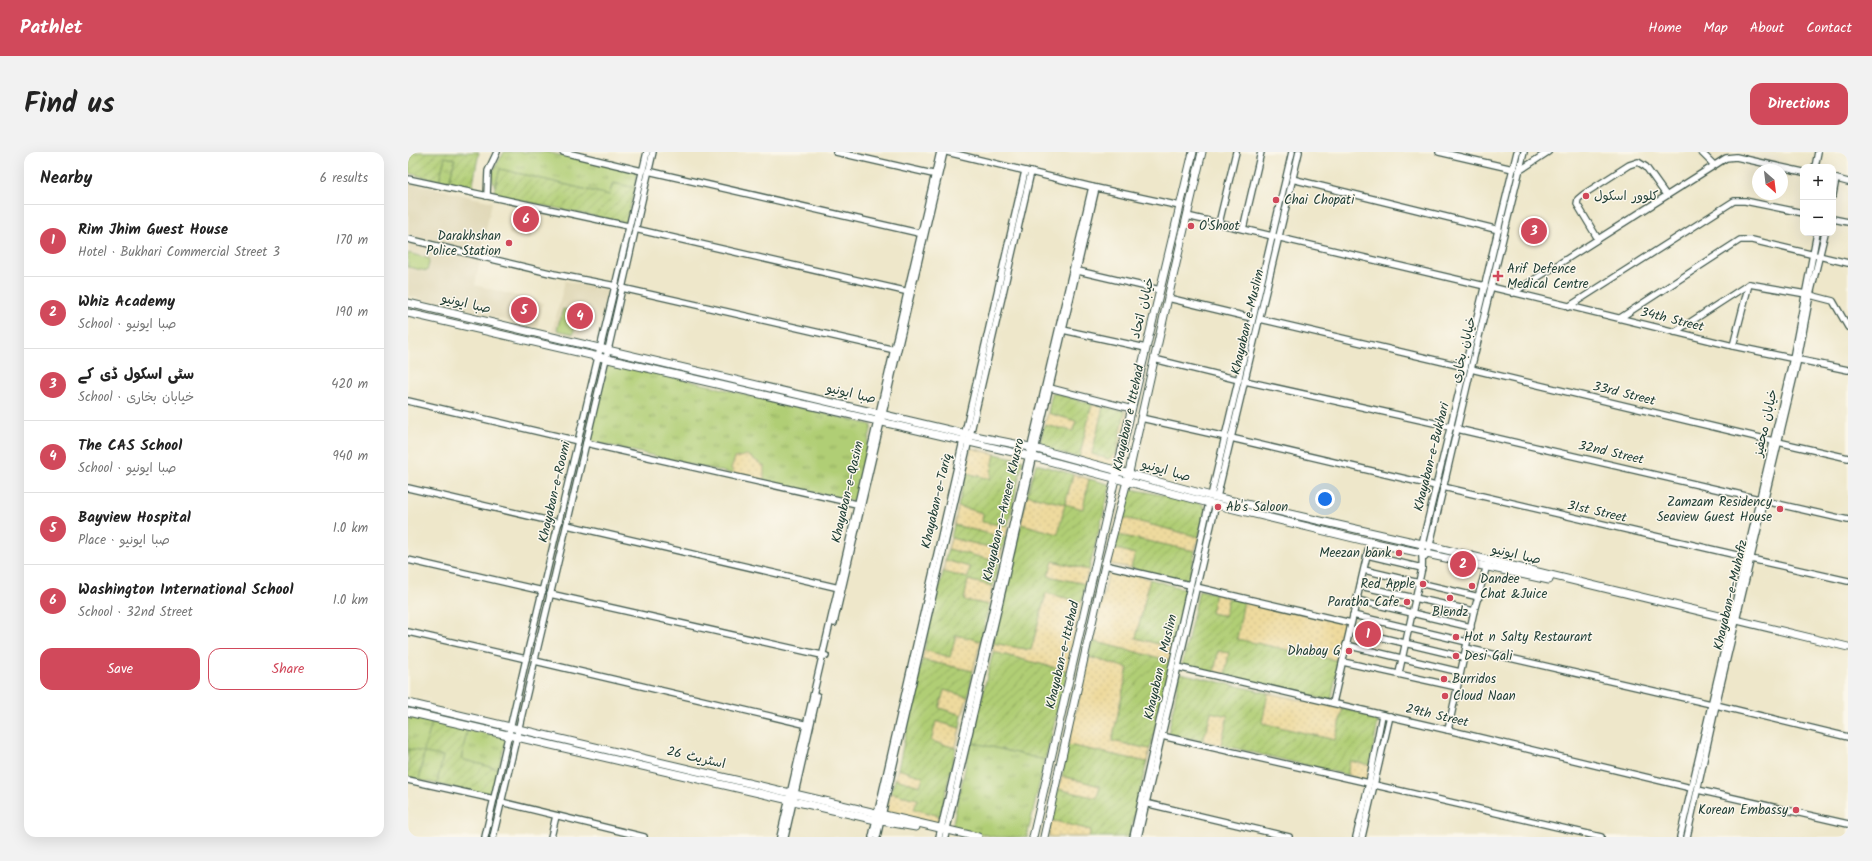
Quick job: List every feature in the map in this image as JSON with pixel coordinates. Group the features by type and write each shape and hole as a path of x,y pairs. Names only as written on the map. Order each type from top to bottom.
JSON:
{"main road":[{"name":"خیابان اتحاد","path":"1117,470 1193,152"},
{"path":"1154,360 1202,152"},
{"name":"صبا ایونیو","path":"408,303 600,347 607,354 879,421 1033,448 1129,473 1213,500 1370,542 1487,563 1848,647"},
{"name":"صبا ایونیو","path":"408,312 598,356 607,354 880,413 1031,456 1127,481 1425,551"},
{"name":"Khayaban e Ittehad","path":"1127,481 1154,360"},
{"name":"Khayaban e Ittehad","path":"1116,478 1117,470"},
{"name":"Khayaban-e-Ittehad","path":"1034,837 1116,478"},
{"name":"Khayaban-e-Ittehad","path":"1044,837 1105,565 1127,481"},
{"name":"صبا ایونیو","path":"1733,621 1848,651"},
{"name":"اسٹریٹ 26","path":"408,703 961,837"},
{"name":"اسٹریٹ 26","path":"408,712 791,796"},
{"name":"اسٹریٹ 26","path":"943,833 978,837"}],"street":[{"path":"487,196 488,171 497,152"},
{"path":"563,152 922,234"},
{"name":"Khayaban-e-Roomi","path":"490,836 494,799 535,661 607,354 634,230 647,152"},
{"name":"Khayaban-e-Roomi","path":"515,728 526,659 600,347 616,286 628,226 652,152"},
{"path":"836,152 936,175"},
{"name":"Khayaban-e-Qasim","path":"780,837 825,656 839,588 909,292 940,152"},
{"path":"946,152 1094,188 1180,206"},
{"name":"Khayaban-e-Qasim","path":"936,175 946,152"},
{"path":"1218,223 1236,152"},
{"path":"1243,229 1261,152"},
{"path":"1440,152 1516,170 1548,152"},
{"name":"خیابان بخاری","path":"1488,286 1498,261 1516,170 1517,152"},
{"name":"خیابان بخاری","path":"1468,368 1488,286 1491,260 1498,230 1516,170 1524,152"},
{"path":"1701,152 1714,165"},
{"path":"1816,164 1818,152"},
{"path":"1291,153 1298,154"},
{"name":"Khayaban e Muslim","path":"1136,835 1145,803 1154,759 1162,736 1166,707 1178,667 1190,585 1213,500 1242,381 1252,318 1273,236 1291,153"},
{"name":"Khayaban e Muslim","path":"1242,381 1253,351 1298,154"},
{"path":"1513,293 1714,165 1731,157 1800,171"},
{"path":"1598,239 1577,204 1578,199 1584,194 1629,165 1638,162 1646,167 1666,195"},
{"name":"Khayaban-e-Tariq","path":"872,837 880,817 923,644 922,633 1028,172"},
{"path":"408,179 628,226"},
{"path":"1292,179 1498,230"},
{"path":"1836,179 1848,182"},
{"name":"Khayaban-e-Ameer Khusro","path":"943,833 1094,188"},
{"path":"1568,307 1734,202 1745,201 1800,212"},
{"name":"34th Street","path":"1187,216 1488,286 1568,307 1620,318 1733,346 1848,370"},
{"path":"1836,220 1848,222"},
{"path":"634,230 909,292"},
{"name":"خیابان محفیز","path":"1808,295 1812,254 1816,236"},
{"name":"خیابان محفیز","path":"1769,467 1795,358 1808,295 1824,236"},
{"path":"408,239 554,274 616,286"},
{"path":"1620,318 1740,240 1752,240 1848,263"},
{"path":"1491,260 1498,261"},
{"path":"1074,270 1160,290"},
{"path":"1262,280 1269,282"},
{"path":"1733,346 1749,284"},
{"path":"1675,332 1749,284 1833,301 1848,327"},
{"path":"622,288 895,350"},
{"name":"Khayaban-e-Ameer Khusro","path":"1033,448 1050,388 1063,330 1068,295"},
{"path":"1168,298 1252,318"},
{"name":"33rd Street","path":"1260,319 1775,442 1848,458"},
{"path":"1063,330 1146,348"},
{"path":"1246,349 1253,351"},
{"name":"32nd Street","path":"1154,360 1455,428 1848,520"},
{"name":"Khayaban-e-Bukhari","path":"1398,673 1422,568 1436,486 1455,428 1468,368"},
{"path":"1050,388 1132,409"},
{"path":"408,401 578,441"},
{"path":"1141,418 1436,486"},
{"path":"1425,551 1443,488 1455,428"},
{"path":"586,443 859,504"},
{"name":"Khayaban-e-Muhafiz","path":"1748,558 1769,467"},
{"path":"408,488 559,523"},
{"name":"31st Street","path":"1443,488 1848,581"},
{"name":"Khayaban e Muslim","path":"1136,835 1183,632 1196,587 1213,500"},
{"path":"567,525 839,588"},
{"path":"1333,703 1370,542"},
{"path":"552,554 555,556 560,554"},
{"path":"1367,555 1422,568"},
{"path":"1733,621 1748,558"},
{"path":"408,560 543,591"},
{"path":"549,564 554,562 557,566"},
{"path":"1448,730 1470,627 1487,563"},
{"path":"1105,565 1190,585"},
{"path":"1364,570 1479,597"},
{"path":"1360,586 1474,611"},
{"path":"1196,587 1351,623"},
{"path":"550,594 825,656"},
{"path":"1357,600 1470,627"},
{"path":"1353,615 1466,645 1848,737"},
{"name":"Khayaban-e-Muhafiz","path":"1687,837 1733,621"},
{"path":"1350,630 1464,657"},
{"path":"408,632 526,659"},
{"name":"Khayaban-e-Tariq","path":"877,837 916,642 922,633"},
{"path":"916,642 920,640 923,644"},
{"path":"1346,645 1402,657 1460,672"},
{"path":"535,661 808,725"},
{"path":"1342,662 1457,687"},
{"name":"29th Street","path":"1178,667 1691,788"},
{"name":"Khayaban-e-Muhafiz","path":"1680,837 1691,788 1714,705"},
{"path":"1356,837 1369,784 1382,714"},
{"path":"1362,837 1390,716"},
{"name":"Khayaban-e-Roomi","path":"490,836 501,802 513,736"},
{"path":"1162,736 1369,784"},
{"path":"408,780 494,799"},
{"path":"1375,785 1601,837"},
{"path":"1698,790 1848,824"},
{"name":"Khayaban-e-Qasim","path":"785,837 791,796"},
{"path":"501,802 642,837"},
{"path":"1145,803 1289,837"},
{"path":"551,837 556,816"}],"shaded area":[{"path":"408,182 492,202 481,252 408,236"},
{"path":"515,208 537,213 530,239 509,234"},
{"path":"408,241 480,260 475,285 543,303 537,328 408,296"},
{"path":"565,281 611,291 599,342 552,332"}],"green space":[{"path":"411,152 479,152 472,189 449,182 455,159 445,157 439,181 408,173"},
{"path":"504,152 546,152 637,172 635,188 613,183 609,195 500,169 495,187 492,177 494,169"},
{"path":"445,157 455,159 449,182 439,181"},
{"path":"500,169 609,195 613,183 635,188 626,223 493,195"},
{"path":"408,253 430,259 427,271 408,267"},
{"path":"563,309 579,313 573,334 557,330"},
{"path":"608,361 872,425 855,502 589,441"},
{"path":"1052,392 1092,404 1079,458 1039,447 1044,425 1073,431 1076,421 1048,413"},
{"path":"1103,407 1125,411 1116,454 1108,459 1092,454"},
{"path":"995,454 1023,460 1008,526 982,522 983,513 958,506 966,473 990,479"},
{"path":"1036,464 1073,474 1065,504 1027,495"},
{"path":"1089,479 1109,484 1110,487 1089,570 1053,561 1048,576 1085,584 1082,602 1046,593 1031,650 993,643 1021,524 1058,534 1065,504 1083,509"},
{"path":"1132,489 1201,503 1206,509 1199,537 1121,517 1127,494"},
{"path":"954,525 1006,538 1002,550 951,538"},
{"path":"1118,535 1195,551 1189,582 1131,568 1135,554 1113,548"},
{"path":"948,549 999,562 993,586 968,580 964,600 989,605 981,641 956,635 950,657 924,650 943,572 968,578 970,567 945,560"},
{"path":"1150,579 1187,590 1174,648 1136,638"},
{"path":"1199,590 1215,593 1211,613 1225,616 1228,598 1244,600 1237,639 1339,661 1331,701 1225,675 1229,653 1218,651 1214,673 1182,665"},
{"path":"1092,641 1172,661 1150,749 1112,741 1128,668 1089,657"},
{"path":"993,652 1068,671 1045,760 971,742"},
{"path":"922,660 973,671 968,697 944,690 939,708 962,715 960,728 936,721 931,741 956,748 940,816 914,809 918,799 891,793 895,779 920,786 923,777 898,769"},
{"path":"1180,673 1268,693 1262,723 1335,740 1343,709 1379,716 1370,765 1350,761 1347,775 1221,745 1228,716 1211,712 1203,741 1168,734"},
{"path":"408,716 432,722 424,752 443,756 437,784 419,780 424,753 408,749"},
{"path":"432,722 467,730 461,759 498,769 493,797 437,784 443,756 424,753 419,780 408,777 408,749 424,752"},
{"path":"467,730 507,737 498,769 461,759"},
{"path":"971,742 1045,760 1027,837 995,837 952,827"},
{"path":"1068,745 1147,762 1129,837 1089,837 1091,830 1051,820 1058,789 1097,798 1100,786 1062,776"}],"sand":[{"path":"1092,404 1103,407 1092,454 1116,454 1125,411 1129,412 1116,467 1079,458"},
{"path":"1048,413 1076,421 1073,432 1044,425"},
{"path":"971,448 995,454 991,479 966,473"},
{"path":"747,455 764,466 764,481 734,474 731,468 735,458"},
{"path":"1073,474 1089,479 1083,510 1058,534 1021,524 1027,495 1065,504"},
{"path":"958,506 984,513 983,522 1008,526 1006,538 954,525"},
{"path":"1121,517 1199,537 1195,551 1118,535"},
{"path":"951,538 1002,550 999,562 948,549"},
{"path":"1113,548 1135,554 1131,568 1110,564"},
{"path":"945,560 970,567 968,578 943,573"},
{"path":"1053,561 1089,570 1085,584 1048,576"},
{"path":"1110,568 1150,579 1136,638 1174,648 1172,661 1092,641"},
{"path":"968,580 993,586 989,605 964,600"},
{"path":"1046,593 1082,602 1068,671 993,652 993,643 1031,650"},
{"path":"1215,593 1228,598 1225,616 1211,613"},
{"path":"1244,600 1347,624 1339,661 1236,639"},
{"path":"956,635 981,641 973,671 922,660 924,650 950,657"},
{"path":"1218,651 1230,653 1225,675 1214,673"},
{"path":"1089,657 1128,668 1112,741 1150,749 1147,762 1068,745"},
{"path":"944,690 968,697 962,715 939,708"},
{"path":"1268,693 1343,709 1335,740 1261,723"},
{"path":"1211,712 1228,716 1221,745 1203,741"},
{"path":"936,721 960,728 956,748 931,741"},
{"path":"1350,760 1370,765 1367,781 1347,775"},
{"path":"898,769 924,776 920,786 895,779"},
{"path":"1062,776 1100,786 1097,799 1058,789"},
{"path":"891,793 918,799 915,809 940,816 938,826 885,813"},
{"path":"1051,820 1091,830 1089,837 1048,837"}],"place":[{"name":"کلوور اسکول","path":"1586,196"},
{"name":"Chai Chopati","path":"1276,200"},
{"name":"Washington International School","path":"526,219"},
{"name":"O'Shoot","path":"1191,226"},
{"name":"سٹی اسکول ڈی کے","path":"1534,231"},
{"name":"Darakhshan Police Station","path":"509,243"},
{"name":"Arif Defence Medical Centre","path":"1498,276"},
{"name":"Bayview Hospital","path":"524,310"},
{"name":"The CAS School","path":"580,316"},
{"name":"Ab's Saloon","path":"1218,507"},
{"name":"Zamzam Residency Seaview Guest House","path":"1780,509"},
{"name":"Meezan bank","path":"1399,553"},
{"name":"Whiz Academy","path":"1463,564"},
{"name":"Red Apple","path":"1423,584"},
{"name":"Dandee Chat &Juice","path":"1472,586"},
{"name":"Blendz","path":"1450,598"},
{"name":"Paratha Cafe","path":"1407,602"},
{"name":"Rim Jhim Guest House","path":"1368,634"},
{"name":"Hot n Salty Restaurant","path":"1456,637"},
{"name":"Dhabay G","path":"1349,651"},
{"name":"Desi Gali","path":"1456,656"},
{"name":"Burridos","path":"1444,679"},
{"name":"Cloud Naan","path":"1445,696"},
{"name":"Korean Embassy","path":"1796,810"}]}
